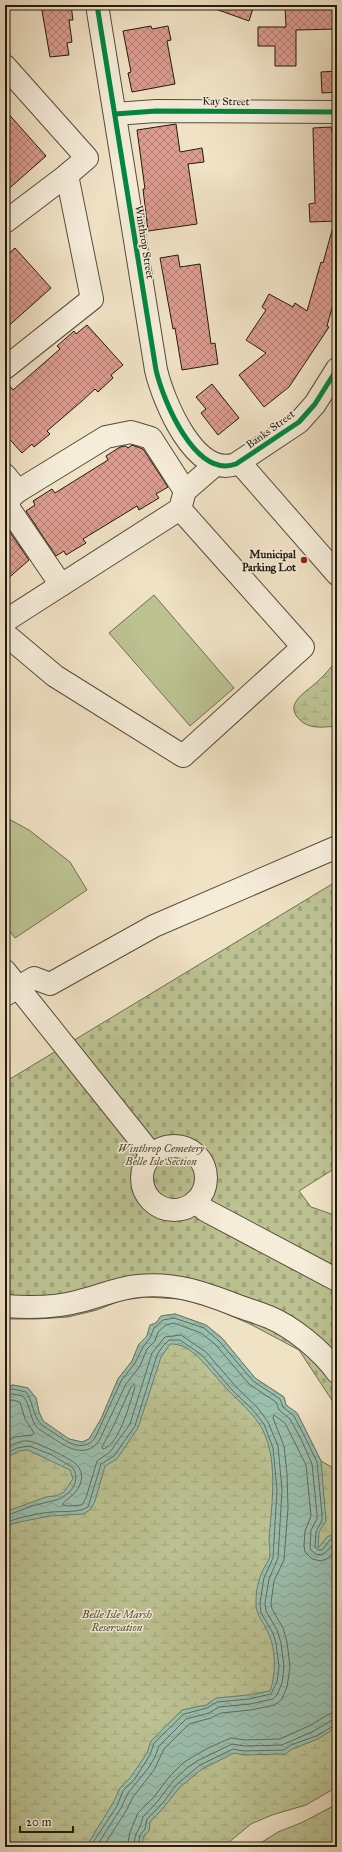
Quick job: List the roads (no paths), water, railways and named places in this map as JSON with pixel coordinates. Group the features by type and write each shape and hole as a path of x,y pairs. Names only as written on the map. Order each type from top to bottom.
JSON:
{"street":[{"name":"Winthrop Street","path":"97,5 159,382 170,409 185,436 200,455 215,465"},
{"path":"5,66 87,158 5,222"},
{"name":"Kay Street","path":"115,114 156,111 337,112"},
{"path":"5,368 92,299 67,175"},
{"name":"Banks Street","path":"215,465 228,466 240,463 289,430 303,418 323,393 337,369"},
{"path":"5,634 55,676 183,756 304,647 182,500 151,438 131,432 106,437 12,483 8,507 61,585"},
{"path":"240,463 337,574"},
{"path":"5,621 61,585 182,500 215,465"},
{"path":"12,991 34,978 50,984 154,926 337,847"},
{"path":"5,971 12,991 152,1155"},
{"path":"175,1147 189,1150 197,1156 202,1164 205,1179 202,1193 196,1201 188,1207 178,1210 168,1210 151,1200 145,1192 142,1182 142,1172 146,1162 152,1155 161,1149 175,1147"},
{"path":"196,1201 205,1210 337,1280"},
{"path":"5,1306 33,1308 80,1302 120,1289 140,1286 187,1288 206,1293 271,1318 314,1345 337,1372"}],"water":[{"path":"175,1314 206,1325 222,1338 255,1378 284,1397 286,1405 297,1413 321,1461 326,1521 319,1532 318,1548 327,1537 337,1532 337,1727 318,1739 292,1749 285,1754 244,1755 234,1753 202,1769 180,1787 150,1822 149,1831 144,1836 141,1847 86,1847 113,1803 120,1788 130,1778 147,1753 151,1741 182,1710 206,1705 216,1698 270,1691 272,1685 274,1670 273,1648 256,1607 259,1582 270,1554 269,1538 273,1480 270,1451 266,1437 256,1419 198,1356 185,1347 170,1344 161,1357 138,1428 117,1459 105,1466 95,1501 91,1509 84,1514 50,1516 14,1523 5,1527 5,1512 46,1497 56,1496 64,1492 73,1479 70,1470 28,1450 19,1451 5,1458 5,1387 13,1385 28,1388 36,1398 39,1412 43,1421 69,1439 82,1442 89,1439 101,1419 118,1379 132,1361 139,1344 147,1336 150,1325 156,1323 161,1316"}],"place":[{"name":"Municipal Parking Lot","path":"304,560"}],"park label":[{"name":"Winthrop Cemetery Belle Isle Section","path":"161,1154"},
{"name":"Belle Isle Marsh Reservation","path":"117,1620"}]}
